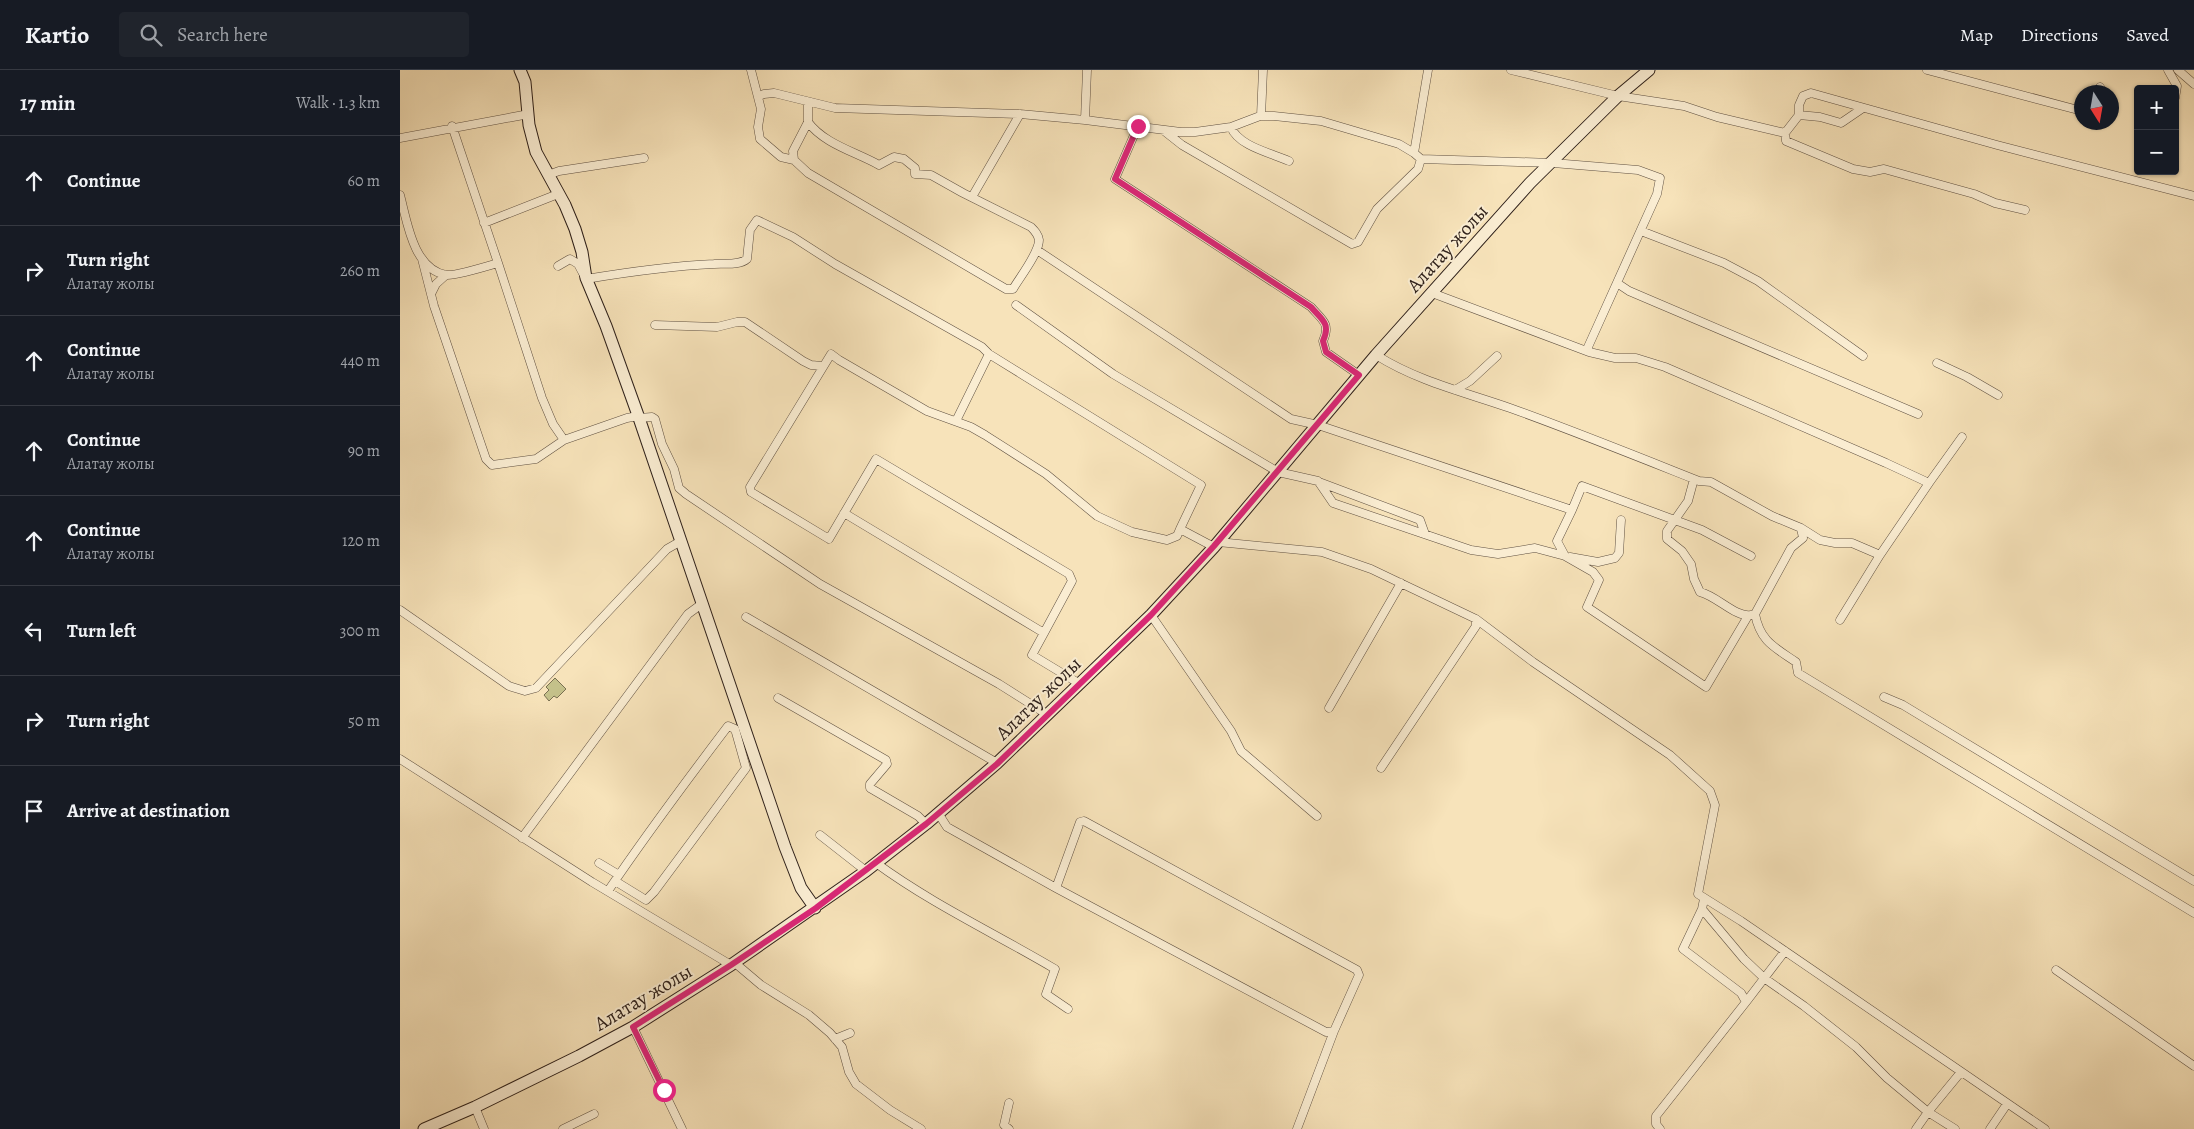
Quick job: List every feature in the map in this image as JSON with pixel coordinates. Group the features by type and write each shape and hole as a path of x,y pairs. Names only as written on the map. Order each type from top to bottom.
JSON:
{"main road":[{"path":"520,70 525,82 529,125 536,152 575,229 582,252 586,279 606,326 786,847 801,888 816,908"},
{"name":"Алатау жолы","path":"424,1129 475,1107 633,1027 733,964 816,908 866,871 926,824 997,764 1151,615 1218,542 1376,355 1530,183 1553,163 1618,96 1649,70"}],"street":[{"path":"751,70 752,80 759,96 761,109 758,127 760,139 781,157 794,160 808,173 829,187 916,235 1006,289 1013,289 1037,250 1038,234 1031,227 931,175 915,174 915,168 904,159 894,156 879,165 833,143 813,130 808,122"},
{"path":"1085,120 1087,70"},
{"path":"1261,116 1264,70"},
{"path":"1414,153 1428,70"},
{"path":"1511,70 1618,96 1684,106 1717,117 1785,133"},
{"path":"1927,70 2074,109"},
{"path":"2168,70 2176,85"},
{"path":"2178,70 2194,84"},
{"path":"2025,210 1995,203 1974,194 1884,169 1870,172 1853,170 1786,141 1785,133 1799,115 1799,105 1803,96 1811,93 2194,196"},
{"path":"759,96 774,94 835,108 1020,114 1195,132 1231,127 1261,116 1321,121 1399,144 1421,159 1553,163 1638,170 1660,178 1657,194 1588,347 1589,352"},
{"path":"794,160 793,151 808,122 808,102"},
{"path":"1799,115 1820,117 1842,123 1863,108"},
{"path":"400,138 452,126 529,114"},
{"path":"972,197 1020,114"},
{"path":"452,126 542,398 553,424 564,440"},
{"path":"1138,126 1115,179 1311,307 1326,323 1327,332 1323,341 1326,352 1359,375"},
{"path":"1231,127 1234,134 1243,141 1289,161"},
{"path":"1164,130 1182,145 1352,244 1358,242 1377,209 1418,169 1421,159"},
{"path":"548,175 559,171 644,158"},
{"path":"484,223 558,194"},
{"path":"400,195 409,228 422,259 431,294 486,459 492,464 536,459 564,440 627,418 652,417 655,419 657,431 674,469 680,488 686,494 820,584 999,684 1048,715"},
{"path":"558,266 570,259 578,264 586,279 620,273 743,263 747,259 750,230 757,220 793,237 835,264 982,346 989,354 1201,485 1177,536 1167,540 1132,532 1097,516 1030,464 985,435 956,421 927,411 831,354 822,366 750,487 750,492 829,539 876,459 1069,574 1072,581 1032,655 1080,684"},
{"path":"1641,231 1724,263 1758,281 1863,356"},
{"path":"1037,250 1291,419 1318,425 1572,510"},
{"path":"422,259 434,270 446,275"},
{"path":"431,294 436,284 446,275 498,264"},
{"path":"1617,282 1629,291 1918,414"},
{"path":"1432,293 1589,352 1615,358 1636,358 1665,367 1886,462 1928,483"},
{"path":"1016,305 1113,374 1281,467 1420,520 1425,534"},
{"path":"655,326 718,327 745,322 803,361 811,365 822,366"},
{"path":"956,421 989,354"},
{"path":"1376,355 1397,368 1593,438 1694,479 1711,482 1772,516 1801,528 1820,540 1835,543 1852,543 1880,555"},
{"path":"1456,390 1470,381 1497,356"},
{"path":"1937,363 1968,377 1998,395"},
{"path":"1840,620 1928,483 1962,437"},
{"path":"1694,479 1688,501 1667,531 1667,539 1682,551 1691,564 1694,579 1700,592 1714,597 1741,615 1752,615"},
{"path":"1318,481 1334,503 1470,550 1498,554 1535,548 1598,562 1615,558 1620,553 1621,520"},
{"path":"1751,556 1702,530 1582,486 1557,541 1566,556 1593,572 1599,580 1587,607 1706,687 1752,615 1791,548 1803,538 1801,528"},
{"path":"844,513 1044,633"},
{"path":"1180,529 1218,542 1322,552 1371,569 1476,619 1533,662 1670,755 1710,791 1715,805 1698,894 1704,899 1711,900 2045,1129"},
{"path":"400,610 509,686 525,691 536,688 667,549 681,541"},
{"path":"1329,708 1401,583"},
{"path":"522,838 688,614 703,603"},
{"path":"1151,615 1231,731 1241,751 1317,816"},
{"path":"1752,615 1758,629 1770,644 1796,662 1798,673 2194,913"},
{"path":"746,617 997,764"},
{"path":"1382,768 1476,626 1476,619"},
{"path":"1884,697 1903,705 2194,881"},
{"path":"778,698 834,728 886,760 887,764 870,784 870,788 918,816 926,824"},
{"path":"599,863 617,878 646,900 654,892 746,768 735,729 728,726 617,878 608,892"},
{"path":"400,760 608,892 733,964 761,985 809,1015 842,1047 849,1072 856,1084 890,1110 921,1129"},
{"path":"938,814 947,827 1056,888 1326,1032 1334,1031"},
{"path":"1056,888 1080,822 1088,822 1357,970 1359,974 1334,1031 1297,1129"},
{"path":"820,836 866,871"},
{"path":"876,863 925,895 1031,953 1055,969 1046,994 1068,1009"},
{"path":"1704,899 1702,910 1683,949 1741,993 1746,1002"},
{"path":"1702,910 1744,959 1764,978 1804,1006 1856,1047 1887,1078 1928,1112 1955,1129"},
{"path":"1660,1129 1656,1124 1656,1116 1785,951"},
{"path":"2056,970 2194,1066"},
{"path":"633,1027 682,1129"},
{"path":"835,1039 850,1033"},
{"path":"1916,1129 1961,1072"},
{"path":"1009,1103 1004,1125 1010,1129"},
{"path":"1990,1129 2007,1104"},
{"path":"475,1107 484,1129"},
{"path":"566,1128 594,1114"}],"shaded area":[{"path":"555,678 566,689 557,698 554,696 549,701 544,695 549,690 546,687"}],"route":[{"path":"664,1090 633,1027 816,908 926,824 997,764 1151,615 1214,546 1359,375 1326,352 1323,341 1327,332 1326,323 1311,307 1115,179 1138,126"}]}
